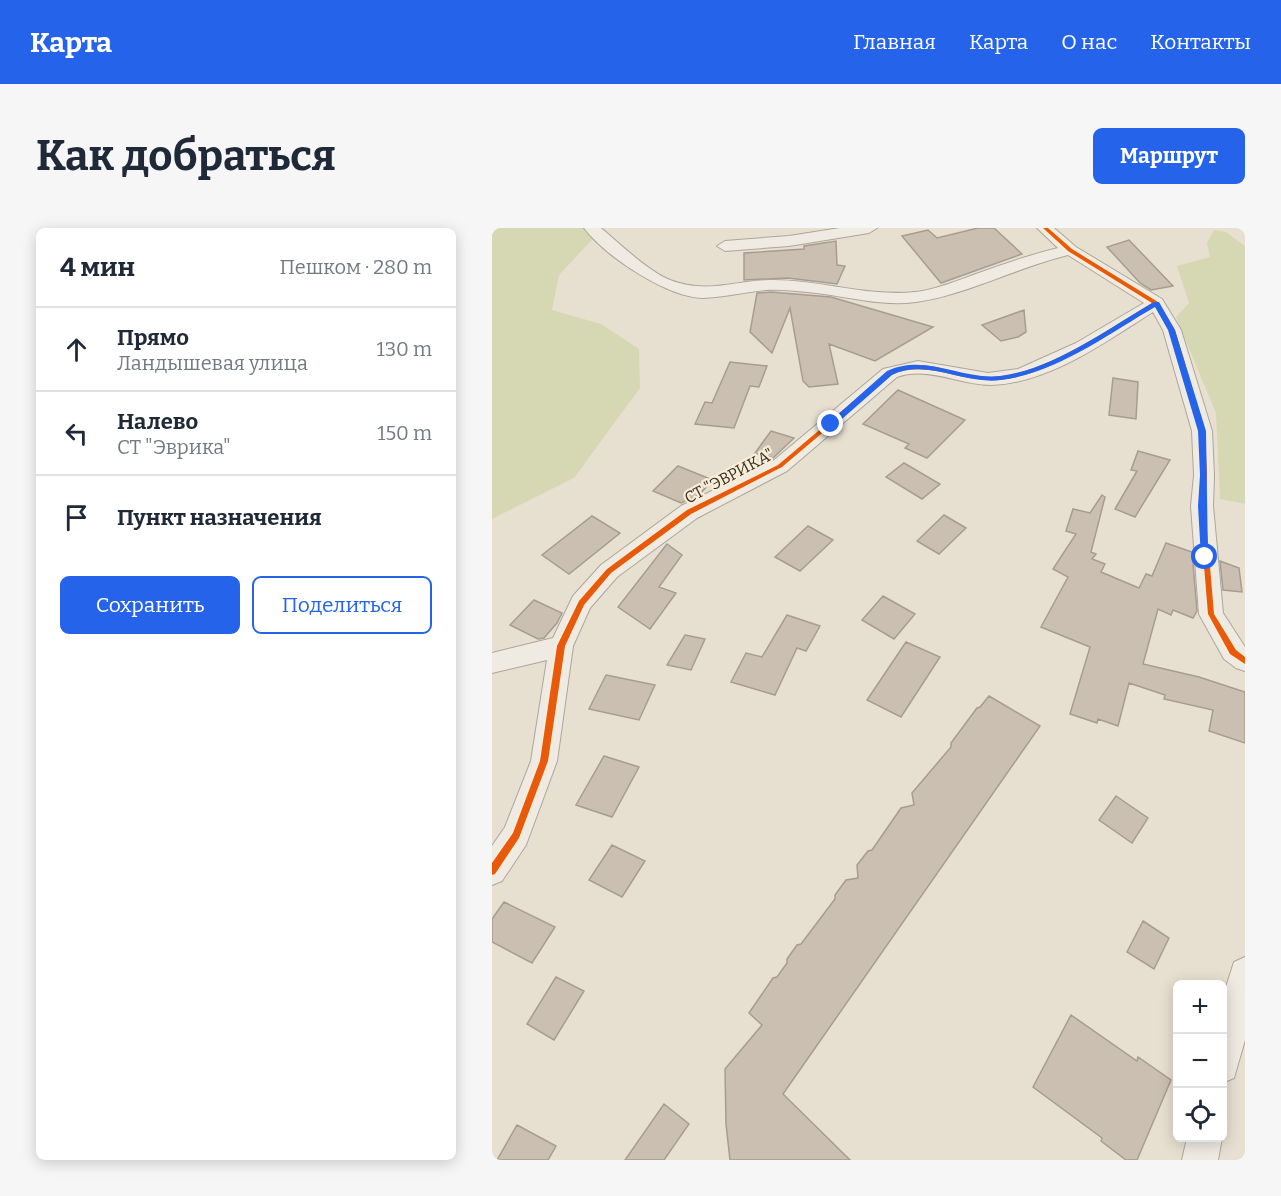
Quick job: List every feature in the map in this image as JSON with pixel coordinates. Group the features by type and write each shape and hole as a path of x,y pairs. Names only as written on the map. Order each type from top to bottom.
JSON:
{"street":[{"path":"592,228 622,254 663,283 700,293 769,285 808,287 884,298 916,297 1070,250"},
{"path":"725,246 789,241 869,228"},
{"path":"1045,228 1070,250 1156,303 1172,330 1202,431 1204,475 1202,506 1211,614 1233,652 1245,661"},
{"name":"СТ \"ЭВРИКА\"","path":"492,871 516,835 544,761 561,646 581,603 609,571 689,512 780,465 890,373 914,365 976,379 1002,378 1031,370 1069,354 1156,303"},
{"path":"492,663 561,646"},
{"path":"1227,1046 1245,973"},
{"path":"1200,1160 1204,1142"}],"green space":[{"path":"492,228 603,228 559,275 552,310 601,324 639,349 640,388 574,478 492,519"},
{"path":"1214,230 1226,232 1245,246 1245,504 1220,499 1216,413 1176,317 1189,303 1177,266 1210,257 1207,243"}],"building":[{"path":"978,228 994,228 1022,254 941,283 902,236 928,230 937,238"},
{"path":"1129,240 1173,286 1151,290 1140,283 1107,247"},
{"path":"836,241 837,265 845,266 837,284 788,278 744,280 744,253 804,249 804,246"},
{"path":"757,293 831,297 933,327 875,361 829,344 838,384 809,387 803,381 790,308 772,353 750,332"},
{"path":"1024,310 1026,332 1018,337 1001,341 982,325"},
{"path":"730,362 767,366 759,387 750,386 734,428 695,424 705,402 712,403"},
{"path":"1113,378 1138,382 1136,419 1109,415"},
{"path":"898,390 965,420 927,458 905,448 909,444 863,424"},
{"path":"771,431 794,438 773,458 755,453"},
{"path":"1138,451 1170,460 1135,517 1115,509 1137,471 1131,470"},
{"path":"904,463 940,484 922,499 886,477"},
{"path":"678,466 713,480 699,495 681,503 653,491"},
{"path":"1102,495 1105,497 1091,552 1096,554 1092,559 1105,564 1101,572 1139,588 1146,574 1152,576 1166,543 1192,552 1197,611 1193,618 1173,610 1171,615 1158,609 1143,664 1199,677 1245,692 1245,743 1209,731 1213,710 1164,699 1165,695 1129,683 1118,726 1098,719 1097,723 1070,714 1090,647 1041,627 1068,577 1053,569 1076,534 1066,531 1073,509 1090,513"},
{"path":"944,515 966,528 939,554 917,541"},
{"path":"592,516 620,533 569,574 542,555"},
{"path":"808,526 833,540 800,571 775,557"},
{"path":"667,544 682,555 659,587 676,593 650,629 618,607"},
{"path":"1220,561 1239,568 1242,592 1223,590"},
{"path":"883,596 915,614 894,639 862,620"},
{"path":"534,600 562,613 544,638 538,639 510,625"},
{"path":"787,615 820,626 806,651 797,648 775,695 731,682 746,653 762,657"},
{"path":"685,635 705,639 691,670 667,665"},
{"path":"906,642 940,657 901,717 867,700"},
{"path":"606,675 655,685 639,720 589,709"},
{"path":"989,696 1040,726 783,1094 850,1160 730,1160 726,1124 725,1069 762,1025 749,1013 773,978 777,977 787,963 787,959 797,945 801,944 835,899 835,895 846,880 858,878 857,865 868,851 872,850 901,808 914,805 912,793 951,747 951,743 977,708"},
{"path":"604,756 639,767 612,817 576,805"},
{"path":"1116,796 1148,818 1132,843 1099,820"},
{"path":"612,845 645,861 622,897 589,880"},
{"path":"504,902 555,927 532,963 492,942 492,919"},
{"path":"1143,921 1169,938 1154,969 1127,952"},
{"path":"556,977 584,991 554,1040 527,1024"},
{"path":"1071,1015 1137,1061 1138,1057 1171,1080 1137,1160 1126,1160 1101,1141 1102,1138 1033,1087"},
{"path":"664,1104 689,1124 664,1160 625,1160"},
{"path":"517,1125 556,1146 548,1160 497,1160"}],"cycle path":[{"path":"1045,228 1070,250 1156,303 1172,330 1202,431 1204,475 1202,506 1211,614 1233,652 1245,661"},
{"path":"492,871 516,835 544,761 561,646 581,603 609,571 689,512 780,466 890,373 904,368 918,367 988,379 1023,373 1063,357 1156,303"}],"route":[{"path":"831,424 890,373 900,368 914,365 976,379 1002,378 1031,370 1069,354 1156,303 1172,330 1202,431 1205,557"}]}
